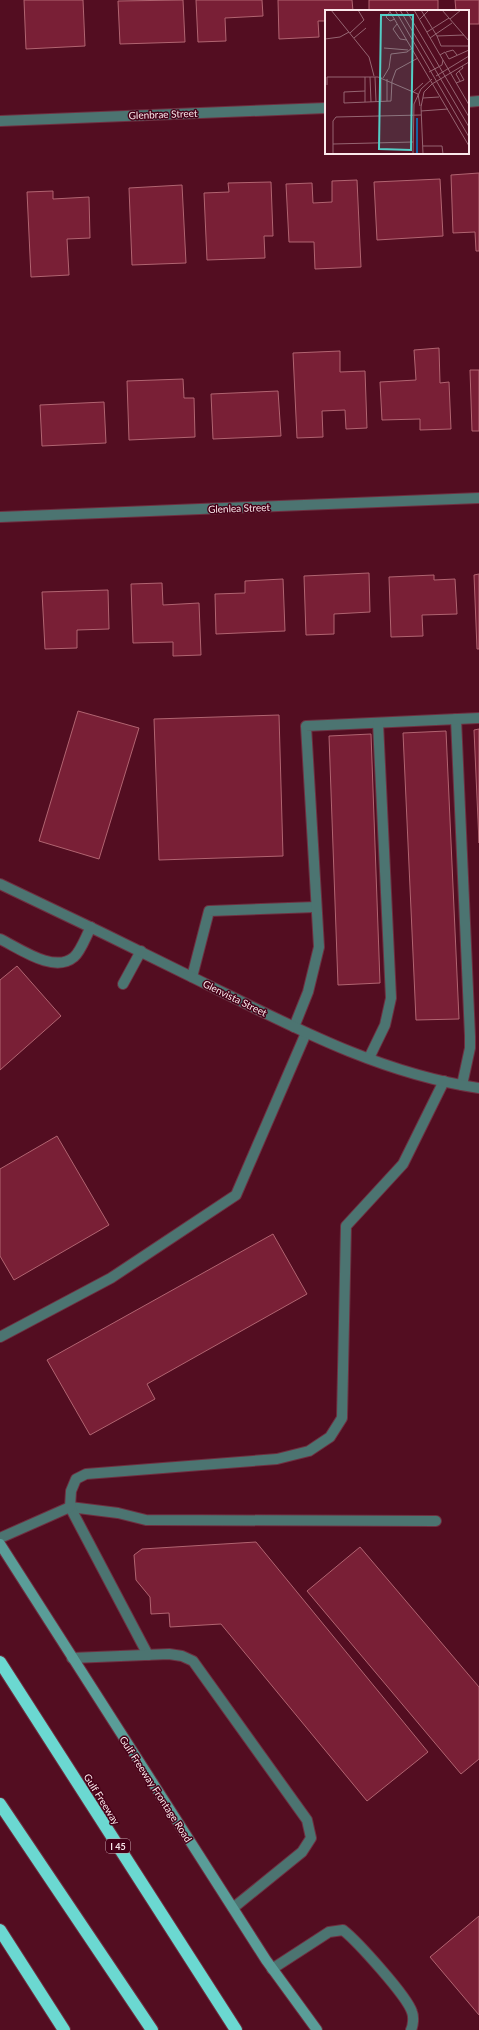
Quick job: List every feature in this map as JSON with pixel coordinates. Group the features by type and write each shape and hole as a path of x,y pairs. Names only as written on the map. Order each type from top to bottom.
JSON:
{"highway":[{"name":"Gulf Freeway","path":"0,1662 236,2030"},
{"path":"0,1804 152,2030"},
{"path":"0,1930 64,2030"}],"main road":[{"name":"Gulf Freeway Frontage Road","path":"0,1544 272,1969 317,2030"}],"street":[{"path":"469,102 479,101"},
{"name":"Glenbrae Street","path":"0,121 325,108"},
{"name":"Glenlea Street","path":"0,517 479,498"},
{"path":"294,1027 308,992 319,947 306,726 479,718"},
{"path":"456,719 470,1036 470,1048 462,1085"},
{"path":"369,1058 384,1025 391,998 378,723"},
{"name":"Glenvista Street","path":"0,884 141,951 306,1033 401,1070 479,1088"},
{"path":"192,976 209,911 316,906"},
{"path":"0,939 45,962 62,963 74,957 91,927"},
{"path":"123,984 141,951"},
{"path":"0,1337 111,1278 236,1195 306,1033"},
{"path":"148,1655 70,1508 71,1491 76,1480 86,1474 277,1459 309,1451 330,1438 342,1418 346,1226 402,1164 444,1081"},
{"path":"0,1538 70,1508 118,1513 146,1520 436,1521"},
{"path":"72,1658 169,1654 182,1656 194,1661 307,1820 311,1838 302,1852 233,1908"},
{"path":"272,1969 329,1932 343,1930 356,1939 401,1995 412,2012 411,2030"}],"building":[{"path":"24,0 83,0 85,46 26,49"},
{"path":"183,0 185,42 120,44 118,1"},
{"path":"196,0 262,0 263,16 225,18 226,41 198,42"},
{"path":"278,0 352,0 353,10 325,10 325,21 318,21 319,37 279,39"},
{"path":"369,0 438,0 438,10 369,10"},
{"path":"455,0 479,0 479,24 469,24 469,10 456,10"},
{"path":"479,173 479,251 476,251 475,232 453,233 451,175"},
{"path":"440,179 443,236 377,240 374,182"},
{"path":"357,180 361,267 315,269 314,242 289,242 286,184 312,183 313,203 332,202 332,181"},
{"path":"271,182 273,236 264,236 265,258 207,260 204,193 229,192 228,183"},
{"path":"182,185 186,263 132,265 129,188"},
{"path":"53,191 53,199 89,197 90,238 67,239 69,275 31,277 27,192"},
{"path":"439,348 440,383 449,382 451,429 420,430 420,419 382,420 380,382 416,380 414,350"},
{"path":"340,351 340,372 365,371 367,428 346,429 345,410 322,411 323,437 297,438 293,353"},
{"path":"470,370 479,370 479,431 472,431"},
{"path":"183,379 184,398 194,398 195,437 129,440 127,381"},
{"path":"278,391 281,436 213,439 211,394"},
{"path":"104,402 106,443 42,446 40,405"},
{"path":"369,573 370,612 334,614 334,634 306,635 304,576"},
{"path":"479,574 479,649 477,649 474,575"},
{"path":"434,575 434,580 455,579 457,614 422,615 423,636 391,637 389,577"},
{"path":"283,579 285,631 216,634 215,594 245,593 245,581"},
{"path":"162,583 163,605 199,603 201,655 173,656 173,642 133,643 131,584"},
{"path":"108,590 109,629 77,630 77,648 45,649 42,592"},
{"path":"78,711 139,728 99,859 39,841"},
{"path":"279,715 283,856 159,860 154,719"},
{"path":"479,729 479,843 474,730"},
{"path":"446,731 459,1019 416,1020 403,733"},
{"path":"371,734 380,983 338,985 329,736"},
{"path":"17,966 61,1016 0,1070 0,980"},
{"path":"57,1136 109,1225 14,1280 0,1256 0,1169"},
{"path":"273,1234 307,1294 147,1384 155,1399 90,1435 47,1360"},
{"path":"256,1542 428,1752 367,1801 221,1624 170,1627 169,1613 151,1614 150,1597 136,1580 134,1555 142,1549"},
{"path":"360,1547 479,1687 479,1759 461,1774 307,1591"},
{"path":"479,1916 479,2015 430,1957"}]}
